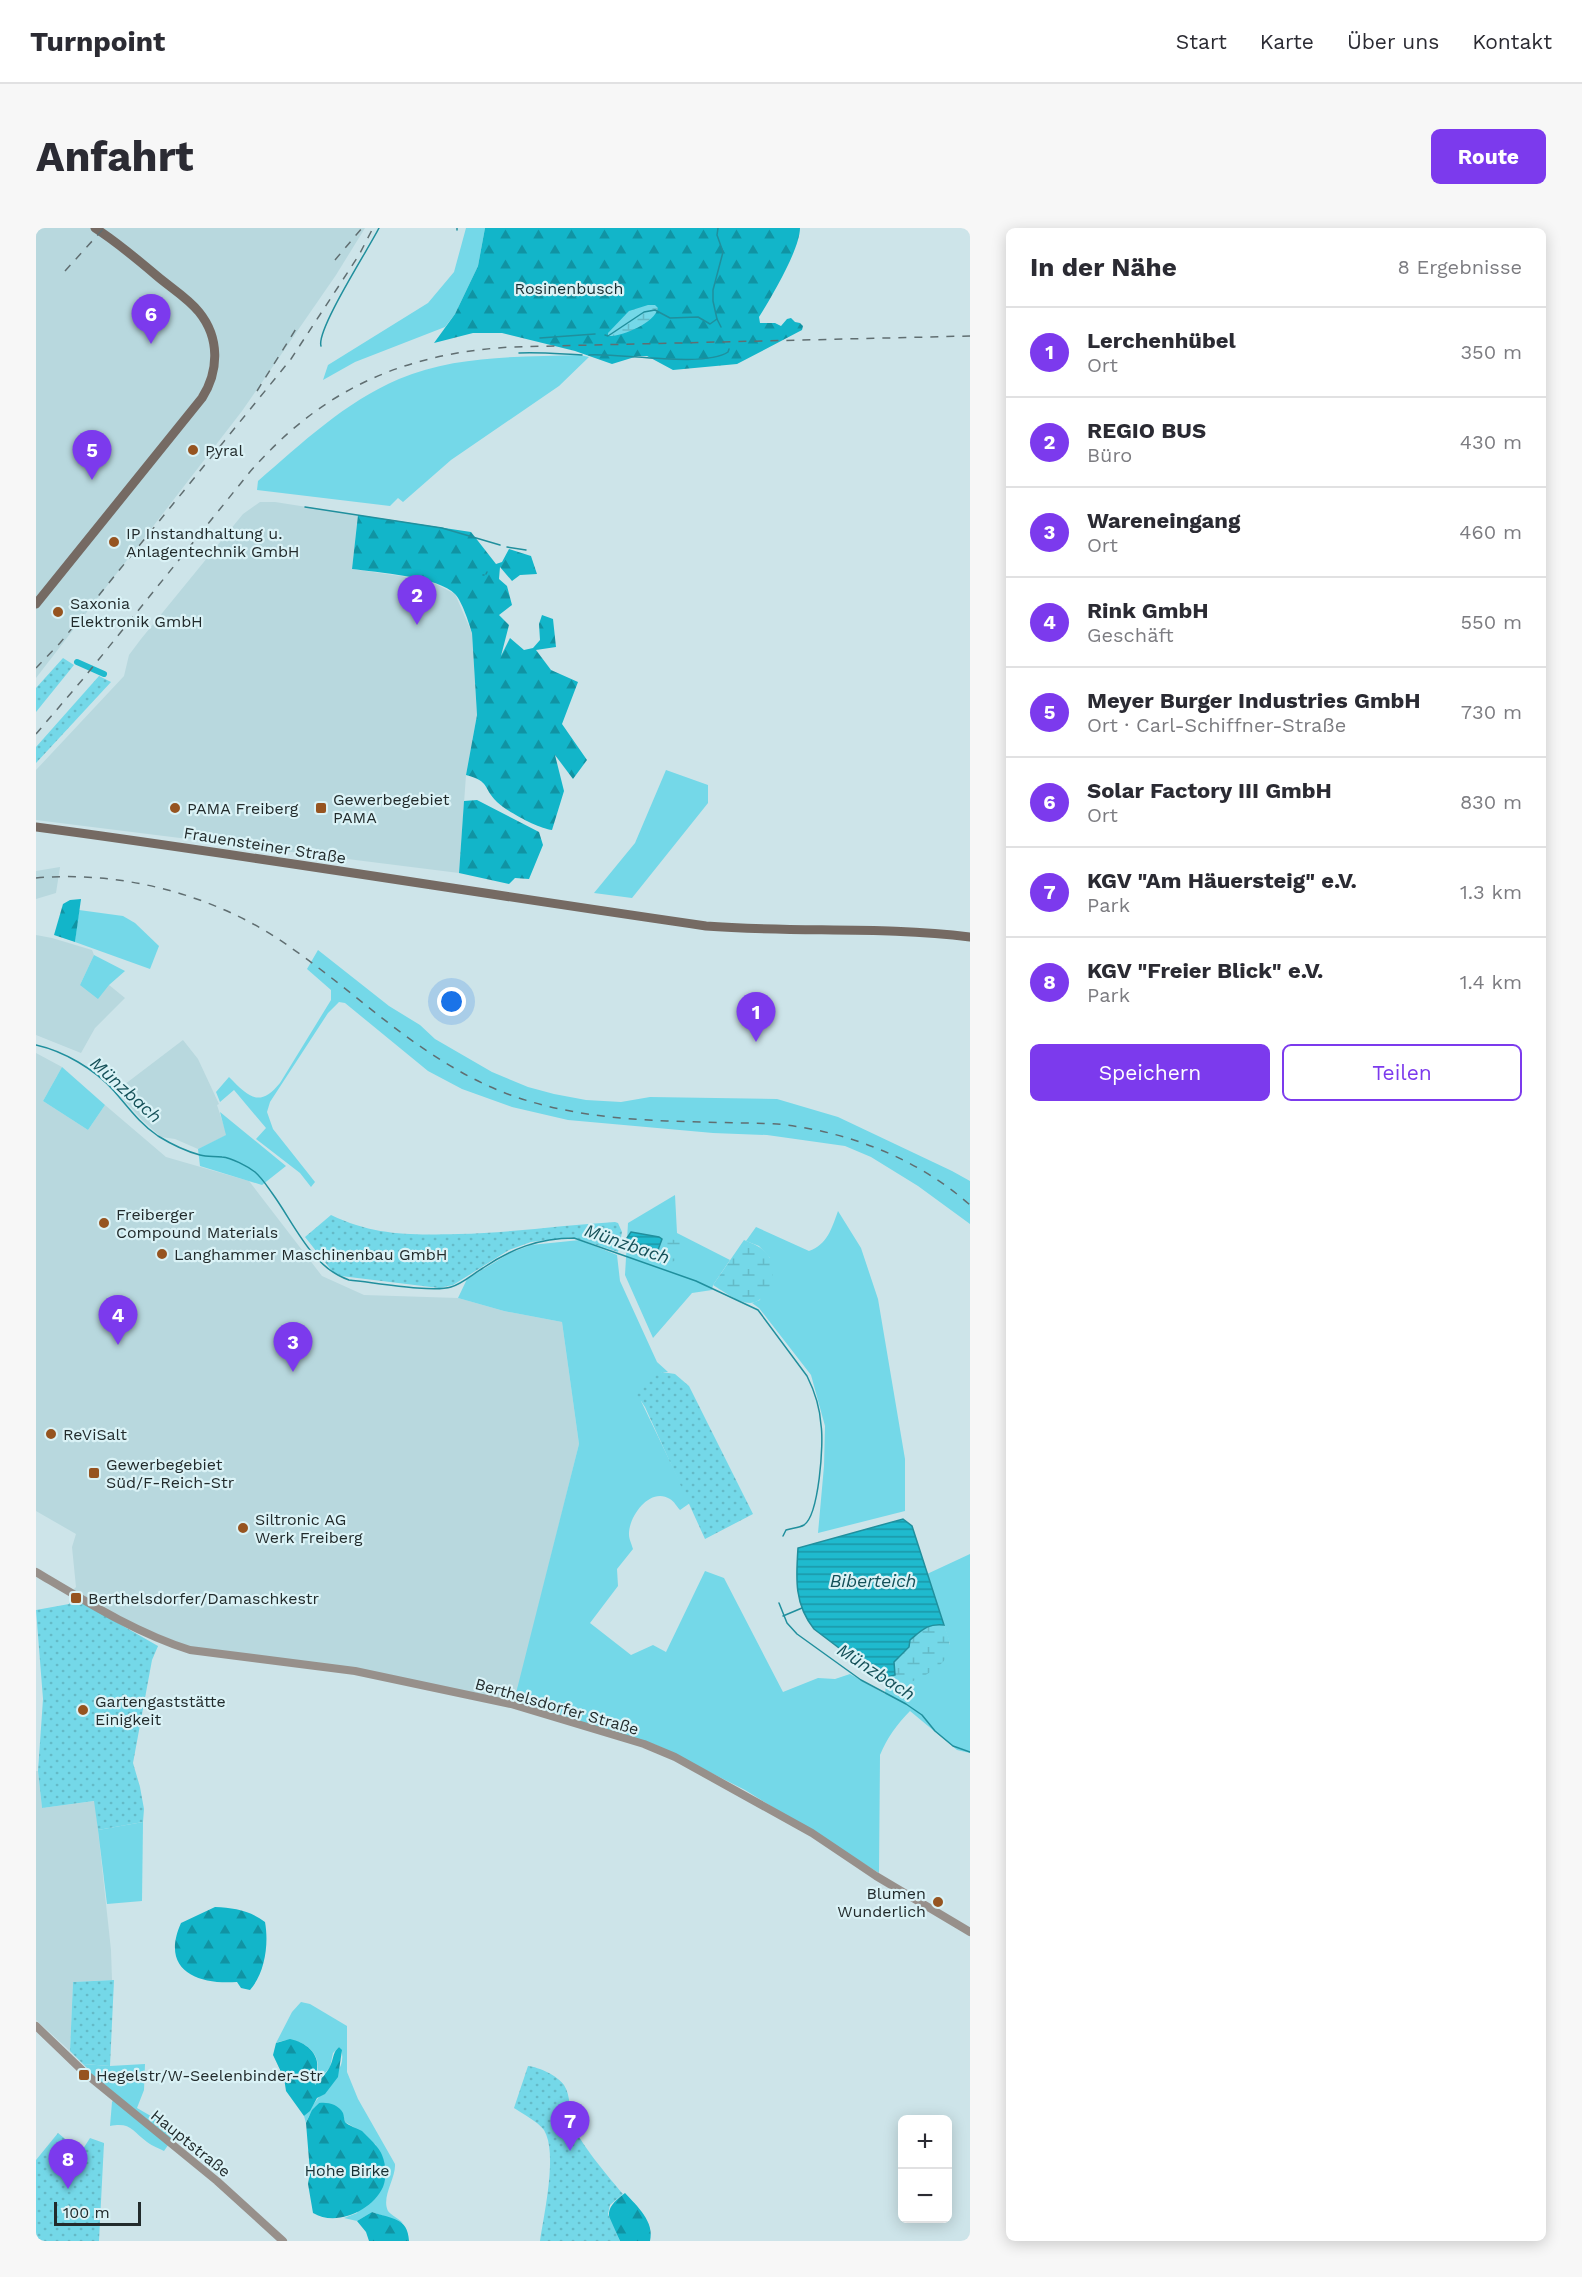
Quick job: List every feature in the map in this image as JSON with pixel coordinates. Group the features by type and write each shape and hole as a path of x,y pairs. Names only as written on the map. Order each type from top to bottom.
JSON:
{"main road":[{"path":"36,604 202,398 214,371 215,349 211,333 199,312 119,244 95,228"},
{"name":"Frauensteiner Straße","path":"36,827 706,926 747,929 860,930 970,938"}],"street":[{"name":"Berthelsdorfer Straße","path":"36,1572 110,1614 167,1642 190,1650 355,1671 511,1704 644,1744 675,1757 812,1833 890,1884 970,1932"},
{"name":"Hauptstraße","path":"36,2026 80,2068 217,2181 283,2241"}],"shaded area":[{"path":"36,228 365,228 336,275 242,411 36,678"},
{"path":"260,502 275,502 358,515 352,569 428,580 455,594 472,633 477,715 466,775 459,873 36,820 36,770 124,676 129,655 141,639 243,514"},
{"path":"60,867 56,893 36,899 36,871"},
{"path":"36,935 92,950 94,955 80,985 109,985 125,998 95,1028 81,1053 36,1035"},
{"path":"183,1040 198,1059 219,1104 217,1105 227,1135 198,1149 175,1139 161,1137 116,1091"},
{"path":"36,1053 62,1067 43,1101 88,1130 105,1105 166,1157 249,1181 322,1276 364,1295 458,1298 504,1311 562,1322 579,1444 514,1705 360,1671 189,1647 145,1629 71,1592 76,1587 72,1547 76,1534 36,1511"},
{"path":"36,1771 38,1771 42,1808 95,1801 111,1950 112,1980 73,1982 70,2051 36,2020"}],"green space":[{"path":"466,228 485,228 478,266 455,314 445,327 355,362 323,380 328,365 428,303 454,272"},
{"name":"Rosinenbusch","path":"485,228 800,228 790,260 759,317 760,323 775,323 781,326 791,318 803,326 802,330 737,364 673,370 647,356 638,356 612,364 575,351 502,333 473,333 434,343 455,314 478,266"},
{"path":"655,305 658,308 651,319 629,332 608,336 608,333 629,311"},
{"path":"580,355 589,357 559,386 451,460 403,502 398,498 390,506 257,490 258,481 325,424 360,399 399,379 442,365 465,361"},
{"path":"358,515 471,532 496,564 502,562 509,549 531,556 537,574 520,575 512,581 500,567 499,579 507,586 512,605 499,615 509,625 501,656 510,638 524,650 533,648 540,640 539,624 542,615 553,619 556,647 536,650 551,670 578,682 562,724 587,760 573,779 555,755 564,791 552,830 531,823 508,810 492,797 483,783 466,775 477,715 472,633 465,612 455,594 436,583 406,576 352,569"},
{"path":"63,658 74,665 36,712 36,688"},
{"path":"99,676 111,682 36,763 36,747"},
{"path":"666,770 708,785 708,803 632,898 594,893 635,843"},
{"path":"477,800 539,832 543,845 529,879 515,878 509,884 459,873 464,801"},
{"path":"81,899 75,942 54,935 63,904 70,900"},
{"path":"79,910 123,916 135,923 159,946 150,969 75,942"},
{"path":"318,950 389,1006 420,1025 435,1039 492,1072 528,1087 586,1100 621,1102 650,1097 777,1099 838,1117 970,1181 970,1224 918,1186 871,1157 845,1146 767,1135 713,1133 568,1120 512,1107 462,1089 428,1071 345,1003 339,1002 328,1013 270,1102 267,1112 273,1129 315,1182 311,1187 300,1173 256,1139 266,1128 234,1090 220,1102 216,1092 229,1077 242,1090 260,1098 273,1091 280,1083 331,1000 331,990 307,969"},
{"path":"94,955 125,971 98,999 80,985"},
{"path":"62,1067 105,1105 88,1130 43,1101"},
{"path":"220,1112 286,1166 262,1185 200,1166 198,1149 226,1135"},
{"path":"675,1195 677,1233 730,1260 712,1290 692,1293 653,1338 625,1275 628,1223"},
{"path":"838,1211 861,1248 878,1299 905,1459 905,1511 818,1533 825,1426 811,1375 759,1308 752,1303 760,1300 770,1258 759,1246 746,1241 756,1227 809,1251 825,1240"},
{"path":"331,1215 378,1231 409,1234 517,1231 615,1222 618,1223 622,1232 618,1252 572,1237 531,1242 509,1250 453,1285 439,1288 341,1276 332,1271 305,1237"},
{"path":"659,1237 680,1241 682,1258 661,1266 654,1259 662,1239"},
{"path":"580,1240 617,1255 620,1281 657,1362 668,1372 662,1372 641,1401 690,1503 680,1510 671,1500 662,1496 655,1497 648,1500 636,1512 629,1537 633,1549 617,1569 618,1586 590,1623 631,1655 653,1645 666,1652 705,1571 724,1578 783,1692 818,1678 835,1679 850,1674 885,1694 886,1683 894,1687 950,1644 927,1574 970,1554 970,1753 957,1750 910,1711 897,1726 880,1755 879,1873 745,1790 656,1745 514,1701 579,1444 562,1322 504,1311 458,1298 467,1279 510,1253 531,1245"},
{"path":"744,1240 765,1252 770,1258 773,1271 767,1292 762,1298 750,1303 736,1299 713,1285"},
{"path":"662,1372 675,1374 689,1386 753,1514 705,1539 645,1407 641,1401 636,1400 640,1386"},
{"path":"71,1592 102,1614 158,1646 152,1660 133,1763 144,1809 143,1822 98,1830 94,1801 42,1808 38,1771 43,1699 36,1610 69,1604"},
{"path":"934,1624 944,1625 950,1642 949,1652 941,1664 918,1679 894,1687 880,1679 889,1678 894,1662 909,1647 910,1640 926,1627"},
{"path":"143,1822 142,1901 107,1904 98,1830"},
{"path":"215,1907 241,1910 265,1922 265,1958 250,1990 241,1988 237,1982 208,1981 196,1977 179,1963 175,1952 181,1923"},
{"path":"114,1980 110,2066 83,2064 70,2051 73,1982"},
{"path":"301,2002 310,2004 347,2026 347,2072 358,2099 395,2164 386,2206 389,2212 403,2223 372,2212 357,2221 344,2218 357,2213 376,2145 345,2122 342,2113 336,2107 328,2104 319,2103 306,2123 304,2116 339,2068 342,2056 339,2047 333,2053 330,2067 315,2085 317,2059 309,2048 290,2040 276,2043 292,2012"},
{"path":"290,2039 306,2046 314,2054 317,2064 315,2085 328,2070 337,2049 339,2047 342,2050 338,2077 325,2094 317,2098 310,2111 304,2116 286,2091 284,2078 273,2055 276,2043"},
{"path":"83,2064 110,2066 145,2064 144,2090 137,2108 156,2119 173,2138 164,2151 127,2126 110,2126 112,2102 117,2095 88,2072 89,2070"},
{"path":"528,2066 548,2072 564,2085 575,2130 594,2159 623,2194 610,2205 608,2214 620,2241 540,2241 549,2184 548,2140 541,2127 514,2108"},
{"name":"Hohe Birke","path":"319,2103 336,2106 343,2113 345,2122 362,2131 376,2146 381,2152 384,2163 385,2179 378,2196 362,2209 342,2217 322,2217 313,2213 308,2184 310,2172 306,2123 312,2110"},
{"path":"58,2133 81,2152 90,2138 104,2143 99,2241 39,2241 36,2239 36,2160"},
{"path":"625,2193 640,2209 647,2221 650,2227 650,2241 620,2241 612,2226 610,2210 617,2199"},
{"path":"372,2212 402,2223 408,2233 409,2241 369,2241 366,2232 357,2221"}],"water":[{"path":"631,1232 662,1239 658,1250 628,1245 627,1238"},
{"name":"Biberteich","path":"903,1519 912,1526 944,1625 929,1626 914,1636 910,1640 909,1647 894,1662 895,1675 880,1679 814,1629 807,1620 798,1590 798,1548"}],"waterway":[{"path":"321,346 327,324 344,288 379,228"},
{"path":"605,335 608,336 644,312 655,310 670,318 698,317 710,324 717,319 713,290 723,252 717,235 718,228"},
{"path":"717,319 721,327"},
{"path":"540,338 595,334"},
{"path":"589,355 701,359 716,357 728,352 729,349"},
{"path":"519,353 582,355"},
{"path":"305,507 442,528 500,545"},
{"path":"507,547 526,550"},
{"path":"77,662 104,674"},
{"name":"Münzbach","path":"36,1045 68,1056 98,1075 140,1121 163,1139 203,1156 230,1159 255,1172 314,1255 324,1266 349,1280 442,1289 463,1281 515,1250 537,1242 574,1238 696,1281 758,1310 807,1376 816,1400 822,1434 817,1494 809,1519 800,1527 786,1530 783,1536"},
{"name":"Münzbach","path":"779,1603 787,1623 797,1634 861,1680 922,1715 935,1731 953,1746 970,1752"},
{"path":"783,1616 802,1608"}],"railway":[{"path":"65,271 104,228"},
{"path":"335,260 362,228"},
{"path":"36,668 60,643 291,359 359,255 373,228"},
{"path":"257,391 299,324"},
{"path":"36,734 249,473 276,444 305,419 334,399 366,382 399,368 433,358 510,347 970,336"},
{"path":"36,878 102,878 136,883 169,890 233,914 290,947 430,1053 482,1083 517,1097 589,1114 665,1121 777,1124 829,1133 855,1140 904,1161 927,1173 970,1205"}],"place":[{"name":"Solar Factory III GmbH","path":"151,344"},
{"name":"Pyral","path":"193,450"},
{"name":"Meyer Burger Industries GmbH","path":"92,480"},
{"name":"IP Instandhaltung u. Anlagentechnik GmbH","path":"114,542"},
{"name":"Saxonia Elektronik GmbH","path":"58,612"},
{"name":"REGIO BUS","path":"417,625"},
{"name":"PAMA Freiberg","path":"175,808"},
{"name":"Gewerbegebiet PAMA","path":"321,808"},
{"name":"Lerchenhübel","path":"756,1042"},
{"name":"Freiberger Compound Materials","path":"104,1223"},
{"name":"Langhammer Maschinenbau GmbH","path":"162,1254"},
{"name":"Rink GmbH","path":"118,1345"},
{"name":"Wareneingang","path":"293,1372"},
{"name":"ReViSalt","path":"51,1434"},
{"name":"Gewerbegebiet Süd/F-Reich-Str","path":"94,1473"},
{"name":"Siltronic AG Werk Freiberg","path":"243,1528"},
{"name":"Berthelsdorfer/Damaschkestr","path":"76,1598"},
{"name":"Gartengaststätte Einigkeit","path":"83,1710"},
{"name":"Blumen Wunderlich","path":"938,1902"},
{"name":"Hegelstr/W-Seelenbinder-Str","path":"84,2075"},
{"name":"KGV \"Am Häuersteig\" e.V.","path":"570,2151"},
{"name":"KGV \"Freier Blick\" e.V.","path":"68,2189"}]}
